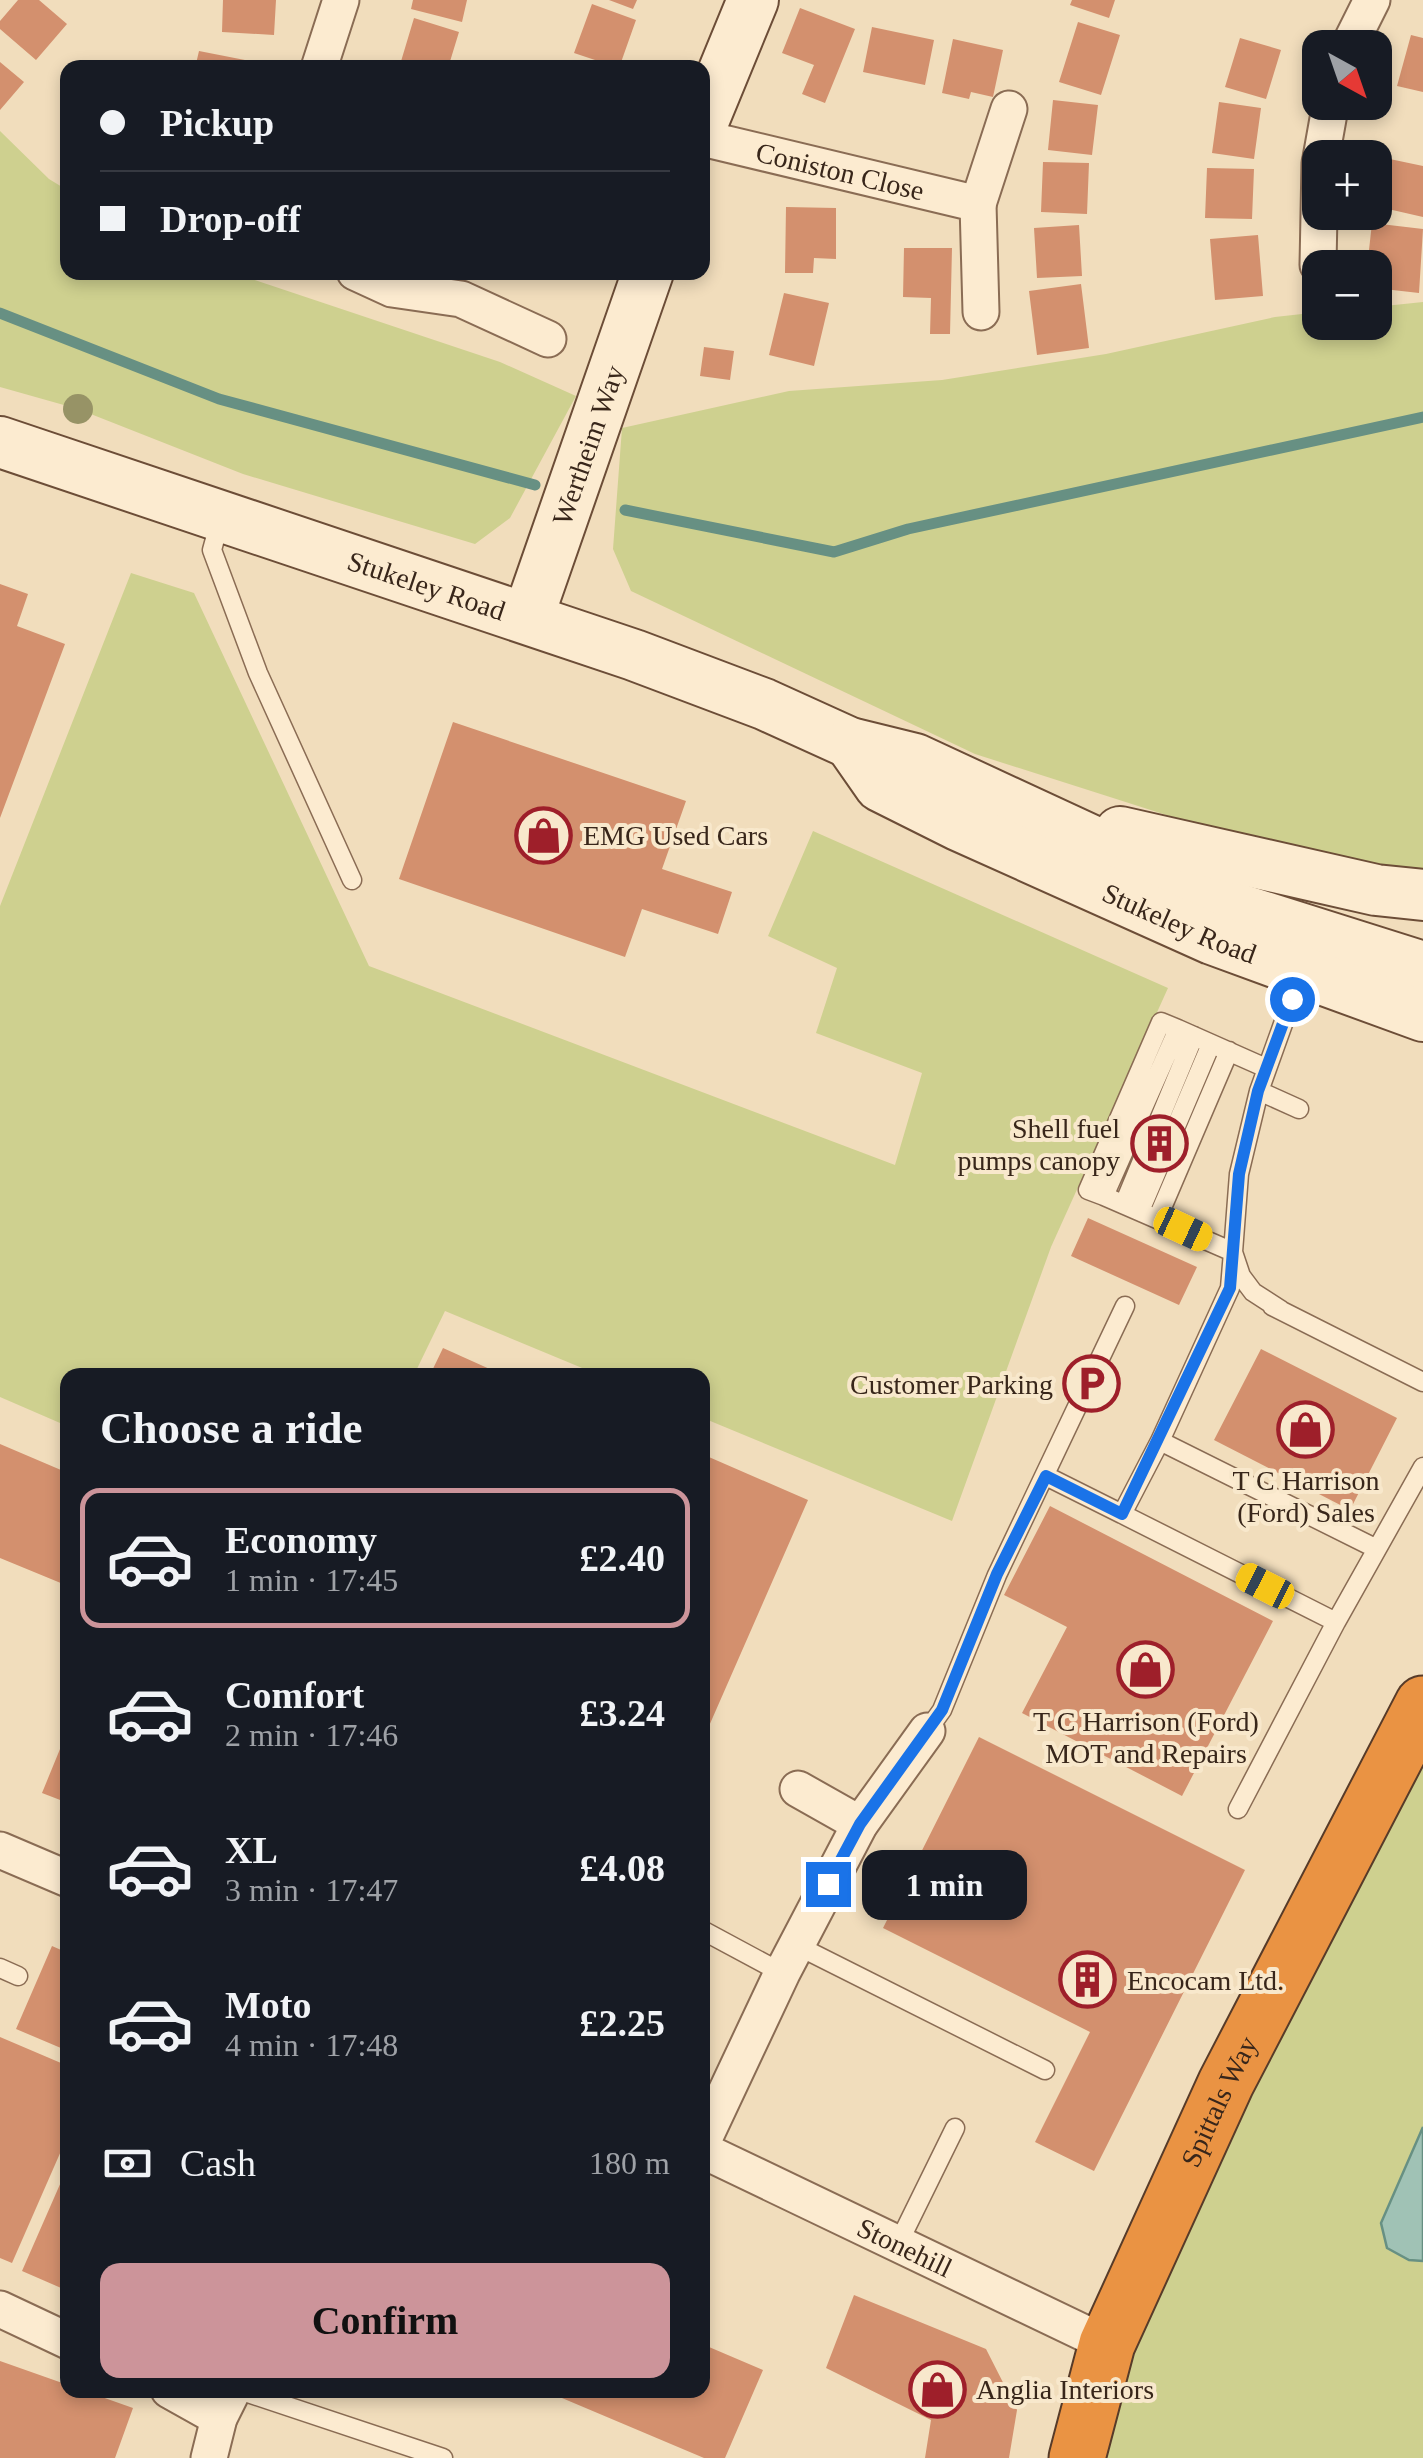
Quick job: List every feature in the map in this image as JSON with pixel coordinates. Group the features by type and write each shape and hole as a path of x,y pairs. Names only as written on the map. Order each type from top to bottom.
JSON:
{"highway":[{"name":"Spittals Way","path":"1077,2458 1108,2344 1226,2083 1423,1704"}],"main road":[{"path":"710,105 754,0"},
{"name":"Wertheim Way","path":"528,617 645,280"},
{"name":"Stukeley Road","path":"0,442 528,617 764,704 850,743 915,759 1239,909 1423,967"},
{"name":"Stukeley Road","path":"850,743 880,786 958,825 1212,939 1423,1016"},
{"path":"1018,809 1376,890 1423,894"}],"street":[{"path":"322,60 341,0"},
{"path":"1357,30 1372,0"},
{"path":"981,312 978,204 1010,108"},
{"name":"Coniston Close","path":"710,140 978,204"},
{"path":"371,280 392,290 461,299 548,339"},
{"path":"710,2130 789,1959 860,1824 927,1731"},
{"path":"798,1789 860,1824"},
{"path":"0,1850 60,1876"},
{"name":"Stonehill","path":"710,2151 1108,2344"},
{"path":"0,2309 60,2337"},
{"path":"209,2458 230,2399"}],"lane":[{"path":"221,516 212,550 258,673 352,880"},
{"path":"1122,1514 1230,1288 1239,1174 1266,1068 1292,999 1323,978"},
{"path":"1203,1040 1266,1068"},
{"path":"1203,1040 1104,1196 1233,1252 1241,1276 1254,1292 1282,1310"},
{"path":"1141,1211 1203,1040"},
{"path":"1141,1211 1203,1040"},
{"path":"1258,1091 1299,1109"},
{"path":"1230,1288 1423,1382"},
{"path":"927,1731 942,1710 997,1574 1126,1306"},
{"path":"1160,1441 1377,1550"},
{"path":"1238,1809 1336,1622 1423,1468"},
{"path":"1046,1476 1336,1622"},
{"path":"710,1933 789,1959 1045,2070"},
{"path":"0,1968 18,1976"},
{"path":"898,2244 955,2128"},
{"path":"230,2399 442,2458"}],"green space":[{"path":"0,131 60,186 60,280 255,280 500,362 576,396 510,518 475,544 243,474 78,409 0,387"},
{"path":"1423,302 1423,870 1310,861 975,754 631,591 613,549 622,428 789,391 942,380 1106,354 1275,317 1302,314 1302,340 1392,340 1392,305"},
{"path":"131,573 194,593 369,966 895,1165 922,1073 816,1033 837,968 768,936 813,831 1168,988 1051,1247 952,1521 710,1421 710,1368 582,1368 445,1311 417,1368 60,1368 60,1423 0,1397 0,906"},
{"path":"1423,1748 1423,2458 1099,2458 1135,2334 1234,2088"}],"shaded area":[{"path":"1423,2127 1423,2261 1409,2260 1387,2248 1381,2223"}],"building":[{"path":"18,0 39,0 67,24 36,60 0,29 0,21"},
{"path":"223,0 276,0 274,35 222,32"},
{"path":"413,0 467,0 462,22 411,9"},
{"path":"609,0 637,0 633,9"},
{"path":"1072,0 1115,0 1109,18 1070,5"},
{"path":"592,4 636,20 622,60 595,60 574,53"},
{"path":"800,8 855,29 825,103 802,94 814,65 782,53"},
{"path":"414,18 459,32 450,60 401,60"},
{"path":"1078,22 1120,35 1101,95 1059,82"},
{"path":"872,27 934,40 925,85 863,72"},
{"path":"1411,35 1423,38 1423,92 1397,86"},
{"path":"1240,38 1281,50 1266,99 1225,87"},
{"path":"953,39 1003,50 993,97 971,92 969,99 942,93"},
{"path":"199,51 245,60 197,60"},
{"path":"0,62 24,82 0,110"},
{"path":"1053,100 1098,105 1092,155 1048,150"},
{"path":"1219,102 1261,108 1254,159 1212,153"},
{"path":"1392,159 1423,166 1423,217 1392,210"},
{"path":"1043,162 1089,163 1087,214 1041,212"},
{"path":"1207,168 1254,169 1252,219 1205,218"},
{"path":"786,207 836,208 836,259 814,258 813,273 785,273"},
{"path":"1079,225 1082,276 1037,278 1034,228"},
{"path":"1392,225 1423,229 1419,293 1392,290 1392,250 1369,250 1371,230 1392,230"},
{"path":"1258,235 1263,296 1215,300 1210,239"},
{"path":"904,248 952,248 950,334 930,334 931,298 903,297"},
{"path":"1081,284 1089,348 1037,355 1029,291"},
{"path":"784,293 829,303 814,366 769,355"},
{"path":"704,347 734,351 730,380 700,376"},
{"path":"0,584 28,594 17,626 65,644 0,818"},
{"name":"EMG Used Cars","path":"453,722 686,801 662,869 732,892 718,934 642,909 625,957 399,879"},
{"path":"1088,1218 1197,1267 1179,1305 1071,1256"},
{"path":"443,1348 487,1368 433,1368"},
{"name":"T C Harrison (Ford) Sales","path":"1261,1349 1397,1418 1350,1510 1214,1440"},
{"path":"0,1444 60,1470 60,1583 0,1558"},
{"path":"710,1457 808,1500 710,1724"},
{"name":"T C Harrison (Ford) MOT and Repairs","path":"1050,1506 1273,1621 1182,1796 1022,1713 1067,1627 1004,1595"},
{"name":"Encocam Ltd.","path":"979,1737 1245,1870 1094,2171 1035,2142 1090,2032 883,1928"},
{"path":"60,1749 60,1800 42,1793"},
{"path":"52,1946 60,1950 60,2048 16,2029"},
{"path":"0,2037 60,2063 60,2153 12,2263 0,2258"},
{"path":"60,2184 60,2288 22,2271"},
{"name":"Anglia Interiors","path":"854,2295 986,2349 1017,2410 1009,2458 925,2458 931,2420 826,2368"},
{"path":"710,2347 763,2370 725,2458 704,2458 562,2398 710,2398"},
{"path":"0,2361 60,2382 60,2398 105,2398 133,2408 115,2458 0,2458"}],"waterway":[{"path":"0,313 219,399 535,485"},
{"path":"625,510 834,552 908,529 1423,417"}],"place":[{"name":"EMG Used Cars","path":"544,835"},
{"name":"Shell fuel pumps canopy","path":"1159,1144"},
{"name":"Customer Parking","path":"1092,1384"},
{"name":"T C Harrison (Ford) Sales","path":"1306,1429"},
{"name":"T C Harrison (Ford) MOT and Repairs","path":"1146,1670"},
{"name":"Encocam Ltd.","path":"1088,1980"},
{"name":"Anglia Interiors","path":"937,2389"}],"route":[{"path":"828,1884 860,1824 942,1710 997,1574 1046,1476 1122,1514 1188,1383 1230,1288 1239,1174 1258,1091 1292,999"}]}
